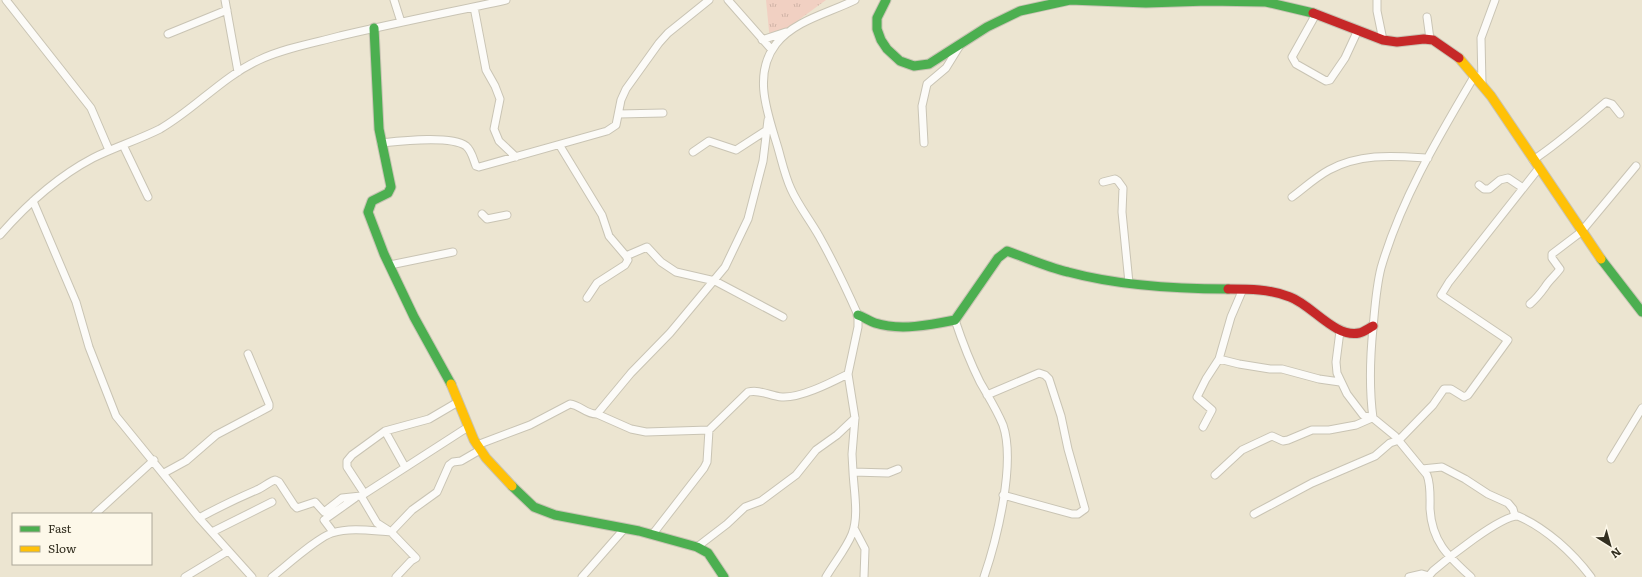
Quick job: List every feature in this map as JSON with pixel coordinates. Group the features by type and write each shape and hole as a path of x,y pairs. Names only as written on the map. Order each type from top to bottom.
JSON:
{"street":[{"path":"6,0 91,108 109,150"},
{"path":"225,0 238,72"},
{"path":"394,0 401,22"},
{"path":"0,234 33,201 70,172 109,150 170,123 238,72 259,60 279,53 374,28 506,0"},
{"path":"381,143 434,140 462,144 470,150 475,164 480,167 560,146 613,128 618,122 621,100 626,89 659,44 668,33 709,0"},
{"path":"728,0 772,50"},
{"path":"762,40 790,30 802,23 855,0"},
{"path":"886,0 880,10 877,29 887,49 906,65 921,66 929,64 987,27 1020,11 1070,0 1146,3 1208,1 1266,2 1316,14 1383,40 1397,42 1430,39 1440,43 1457,56 1482,84 1508,120 1533,160 1611,274 1642,312"},
{"path":"1377,0 1377,11 1383,40"},
{"path":"1482,84 1481,38 1495,0"},
{"path":"474,7 486,70 495,86 500,100 494,129 499,141 516,157"},
{"path":"168,34 227,10"},
{"path":"1316,14 1292,58 1296,64 1326,81 1330,80 1344,58 1358,30"},
{"path":"1427,17 1430,39"},
{"path":"374,28 379,129 391,187 388,193 372,201 368,212 374,230 414,317 443,367 468,427 479,447 518,493 534,507 565,517 652,534 697,547 708,553 724,577"},
{"path":"790,30 772,50 764,71 764,94 769,117 791,189 826,249 858,314 858,327 848,374 855,418 852,454 855,511 854,528 848,543 826,577"},
{"path":"924,143 922,106 927,84 946,68 960,45"},
{"path":"1373,418 1370,370 1375,296 1382,268 1401,215 1428,158 1475,75"},
{"path":"1533,160 1587,120 1606,102 1612,104 1620,114"},
{"path":"619,114 663,113"},
{"path":"597,414 715,281 735,249 748,219 763,161 769,117"},
{"path":"693,152 709,141 736,150 767,130"},
{"path":"123,145 148,197"},
{"path":"560,146 602,215 609,236 626,256 628,263 597,283 587,298"},
{"path":"1292,197 1327,171 1368,157 1382,155 1428,158"},
{"path":"1530,304 1539,297 1545,286 1555,277 1560,269 1552,258 1552,254 1581,232 1636,166"},
{"path":"1254,514 1312,483 1375,456 1390,443 1399,440 1433,405 1444,389 1450,389 1464,397 1468,395 1508,340 1440,295 1539,168"},
{"path":"1479,185 1484,189 1489,189 1500,180 1508,178 1523,188"},
{"path":"1103,182 1115,179 1123,188 1122,212 1129,283"},
{"path":"33,201 76,302 87,341 112,407 120,422 154,460 199,518 249,576"},
{"path":"482,214 488,219 507,215"},
{"path":"626,256 646,247 661,262 676,272 715,281 783,317"},
{"path":"858,314 875,323 892,325 931,324 955,320 998,258 1008,251 1081,277 1179,289 1243,289 1275,292 1305,305 1340,331 1359,333 1373,326"},
{"path":"390,265 453,252"},
{"path":"1203,428 1212,410 1198,398 1206,379 1219,359 1231,317 1243,289"},
{"path":"955,320 973,367 999,415 1005,432 1007,460 1004,495 993,546 984,577"},
{"path":"1340,331 1336,362 1340,382 1357,409 1363,415 1373,418 1388,429 1399,440 1422,469 1429,482 1431,522 1433,530 1441,546 1471,577"},
{"path":"164,473 186,462 216,435 269,407 248,354"},
{"path":"1219,359 1270,370 1282,369 1319,379 1340,382"},
{"path":"987,395 1039,373 1045,375 1049,379 1061,416 1084,509 1078,514 1072,514 1004,495"},
{"path":"652,534 704,468 707,462 709,430 748,392 756,391 782,397 795,397 848,374"},
{"path":"396,577 416,558 391,532 377,523 347,467 347,461 352,455 385,431 429,419 458,402"},
{"path":"391,532 412,510 437,492 449,465 453,462 461,461 479,447 530,425 566,405 577,405 589,413 597,414 631,429 646,432 709,430"},
{"path":"1612,459 1642,408"},
{"path":"697,547 727,524 745,507 761,501 796,474 816,450 837,436 855,418"},
{"path":"1215,474 1242,450 1272,436 1283,441 1317,429 1329,430 1356,425 1373,418"},
{"path":"333,532 324,520 468,427"},
{"path":"385,431 405,467"},
{"path":"96,513 154,460"},
{"path":"1422,469 1442,468 1465,479 1488,494 1508,503 1513,509 1515,516"},
{"path":"853,472 888,473 898,469"},
{"path":"199,518 223,504 261,488 275,480 279,482 297,508 315,502 324,512 342,498 361,495"},
{"path":"212,532 272,502"},
{"path":"1409,577 1422,574 1428,576 1473,539 1515,516 1525,519 1538,526 1562,546 1592,577"},
{"path":"582,577 625,528"},
{"path":"854,528 865,550 864,577"},
{"path":"272,577 321,539 333,532 363,530 391,532"},
{"path":"185,577 228,551"}],"green space":[{"path":"766,0 826,0 770,41"}],"traffic: fast":[{"path":"886,0 877,18 877,29 881,40 887,49 900,61 914,66 929,64 987,27 1020,11 1070,0 1146,3 1208,1 1266,2 1313,13"},
{"path":"374,28 379,129 391,187 388,193 372,201 368,212 384,254 414,317 451,384"},
{"path":"858,315 875,323 895,327 925,325 955,320 998,258 1007,251 1060,270 1107,281 1148,286 1228,289"},
{"path":"1601,259 1642,312"},
{"path":"512,486 534,507 555,515 639,531 697,547 708,553 724,577"}],"traffic: slow":[{"path":"1459,58 1491,96 1601,259"},
{"path":"451,384 474,440 486,458 512,486"}],"traffic: jam":[{"path":"1313,13 1383,40 1397,42 1424,39 1433,40 1459,58"},
{"path":"1228,289 1252,289 1282,294 1298,301 1341,331 1359,333 1373,326"}]}
